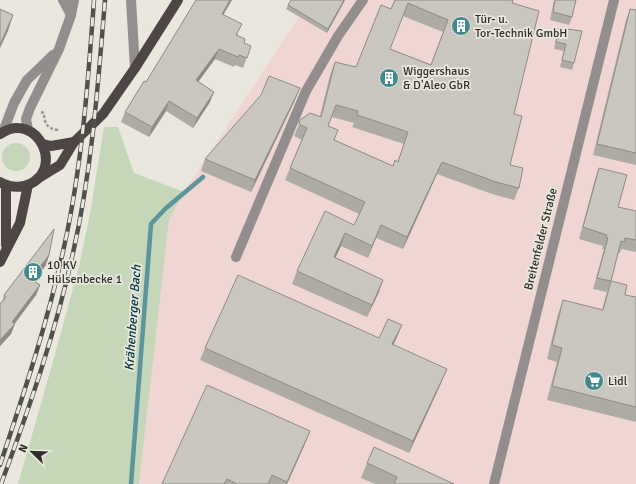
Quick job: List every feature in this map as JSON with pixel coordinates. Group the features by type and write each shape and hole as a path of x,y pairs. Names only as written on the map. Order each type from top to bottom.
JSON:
{"main road":[{"path":"6,249 3,183 19,187 32,182 60,165 74,142 103,114 135,68 178,0"},
{"path":"0,262 20,223 32,182 45,165 46,155 43,144 37,136 28,130 16,128 2,133"},
{"path":"43,144 51,146 74,142"}],"street":[{"path":"64,0 71,16"},
{"path":"28,130 26,119 59,49 71,16 74,0"},
{"path":"131,0 135,68"},
{"path":"236,257 306,91 338,36 363,0"},
{"name":"Breitenfelder Straße","path":"494,484 614,0"},
{"path":"2,133 9,120 14,103 27,80 59,49"}],"shaded area":[{"path":"310,0 636,0 636,484 139,484 169,220 184,192"}],"green space":[{"path":"104,127 118,127 134,173 184,192 169,220 139,484 18,484 79,266 90,214"},
{"path":"16,143 26,147 30,157 26,167 16,171 6,167 2,157 6,147"}],"building":[{"path":"196,0 230,0 222,14 242,24 236,35 245,39 244,43 251,46 247,58 239,55 238,57 219,49 196,80 214,92 197,118 169,101 152,127 125,112 144,81 146,82"},
{"path":"291,0 344,0 328,29 288,5"},
{"path":"395,0 513,0 512,3 539,11 514,114 522,116 510,165 523,168 519,188 496,182 442,162 407,237 381,225 372,246 345,233 334,257 383,280 372,305 297,271 325,211 354,225 365,202 290,168 307,128 299,124 300,120 310,113 321,117 335,62 356,67 381,5 391,9","holes":["408,3 448,20 431,65 390,49","336,105 358,111 357,115 408,132 398,162 395,160 393,166 334,140 338,130 328,126"]},
{"path":"555,0 576,0 572,17 553,12"},
{"path":"0,9 13,15 0,45"},
{"path":"630,9 636,10 636,153 597,144"},
{"path":"559,28 582,31 574,63 562,60 566,44 556,42"},
{"path":"269,76 300,88 255,180 205,159 261,95"},
{"path":"599,168 627,175 618,207 636,211 636,240 625,238 624,242 621,241 611,281 597,278 608,238 606,237 607,235 583,227"},
{"path":"54,229 49,255 31,279 40,285 12,322 15,324 0,340 0,304 6,297 4,295"},
{"path":"238,275 379,338 388,319 402,325 392,344 447,369 413,441 205,348"},
{"name":"Lidl","path":"611,281 627,285 625,295 636,297 636,407 552,386 562,348 552,345 563,300 603,310"},
{"path":"207,385 310,431 287,482 272,475 268,484 237,484 227,479 224,484 162,484"},
{"path":"374,447 454,484 394,484 397,477 367,463"}],"waterway":[{"name":"Krähenberger Bach","path":"131,484 151,224 165,209 203,177"}],"railway":[{"path":"0,465 43,330 64,247 84,124 94,0"},
{"path":"1,484 22,427 50,341 59,311 80,221 90,158 105,0"}],"place":[{"name":"Tür- u. Tor-Technik GmbH","path":"461,26"},
{"name":"Wiggershaus & D'Aleo GbR","path":"389,78"},
{"name":"10 KV Hülsenbecke 1","path":"33,272"},
{"name":"Lidl","path":"594,381"}]}
